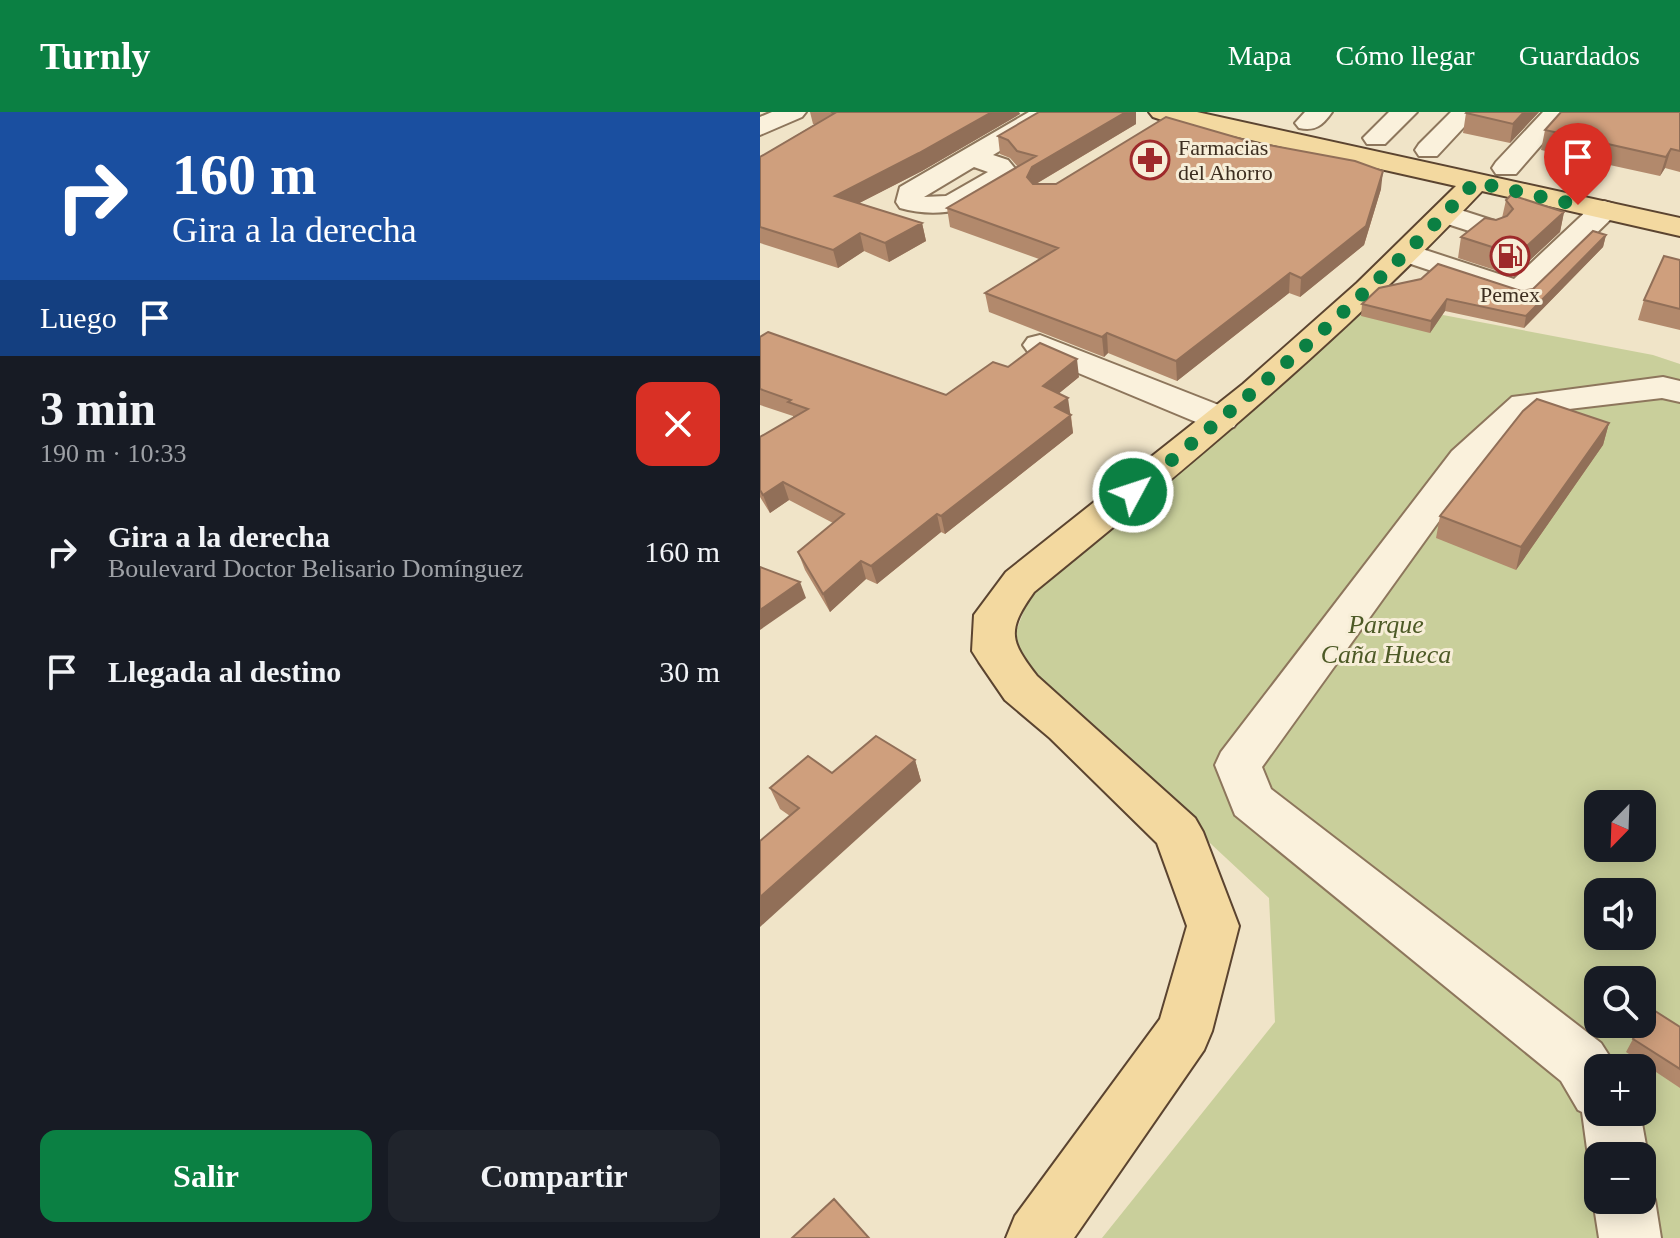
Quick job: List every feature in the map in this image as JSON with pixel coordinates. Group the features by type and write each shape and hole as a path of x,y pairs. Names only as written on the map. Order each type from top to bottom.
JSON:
{"main road":[{"path":"1259,112 1314,118 1376,138 1680,204"},
{"path":"1162,119 1680,227"},
{"path":"1037,1238 1184,1031 1213,926 1178,832 1066,726 1021,688 994,651 995,615 1020,582 1221,419 1407,253 1475,182"}],"street":[{"path":"760,127 793,112"},
{"path":"970,156 1047,112"},
{"path":"1376,138 1404,112"},
{"path":"1428,150 1465,112"},
{"path":"1506,168 1557,112"},
{"path":"1407,253 1519,291 1557,251 1604,210"},
{"path":"1445,214 1491,229"},
{"path":"1040,345 1221,419"},
{"path":"1584,1067 1252,801 1238,765 1465,459 1524,404 1663,387 1680,392"},
{"path":"1626,1214 1630,1238"}],"green space":[{"name":"Parque Caña Hueca","path":"1364,300 1653,355 1680,364 1680,1238 1102,1238 1275,1022 1269,898 1007,654 1031,593"}],"building":[{"path":"831,112 992,112 835,196 922,223 885,243 860,233 833,250 760,227 760,157 835,113"},
{"path":"1039,112 1126,112 1032,167 1027,177 1033,184 1056,184 1166,117 1252,142 1355,161 1383,171 1366,226 1301,278 1290,273 1176,361 1107,333 1102,337 985,293 1058,248 947,208 1036,156 1017,151 1008,140 998,136"},
{"path":"1467,112 1524,112 1513,124"},
{"path":"1561,112 1680,112 1680,151 1671,149 1666,157 1545,130"},
{"path":"1511,195 1564,212 1517,255 1461,237 1485,218 1496,220 1507,216 1513,209 1506,200"},
{"path":"1593,231 1606,235 1526,316 1447,299 1431,321 1362,304 1379,288 1421,279 1438,264 1521,291 1533,289"},
{"path":"1664,256 1680,260 1680,309 1644,300"},
{"path":"768,332 946,395 993,362 1008,367 1040,343 1077,359 1043,386 1068,398 1055,407 1071,415 941,516 937,514 871,566 861,561 823,594 798,552 844,514 783,482 763,495 760,490 760,437 808,409 760,389 760,337"},
{"path":"1537,399 1609,423 1521,547 1440,516 1523,411"},
{"path":"760,567 800,582 760,610"},
{"path":"876,736 915,760 760,897 760,841 799,808 770,788 808,756 832,773"},
{"path":"1656,1012 1680,1027 1680,1069 1633,1039 1656,1038"},
{"path":"834,1199 869,1238 792,1238"}],"place":[{"name":"Farmacias del Ahorro","path":"1150,160"},
{"name":"Pemex","path":"1510,256"}],"route":[{"path":"1133,492 1258,388 1387,274 1475,182 1578,205"}]}
